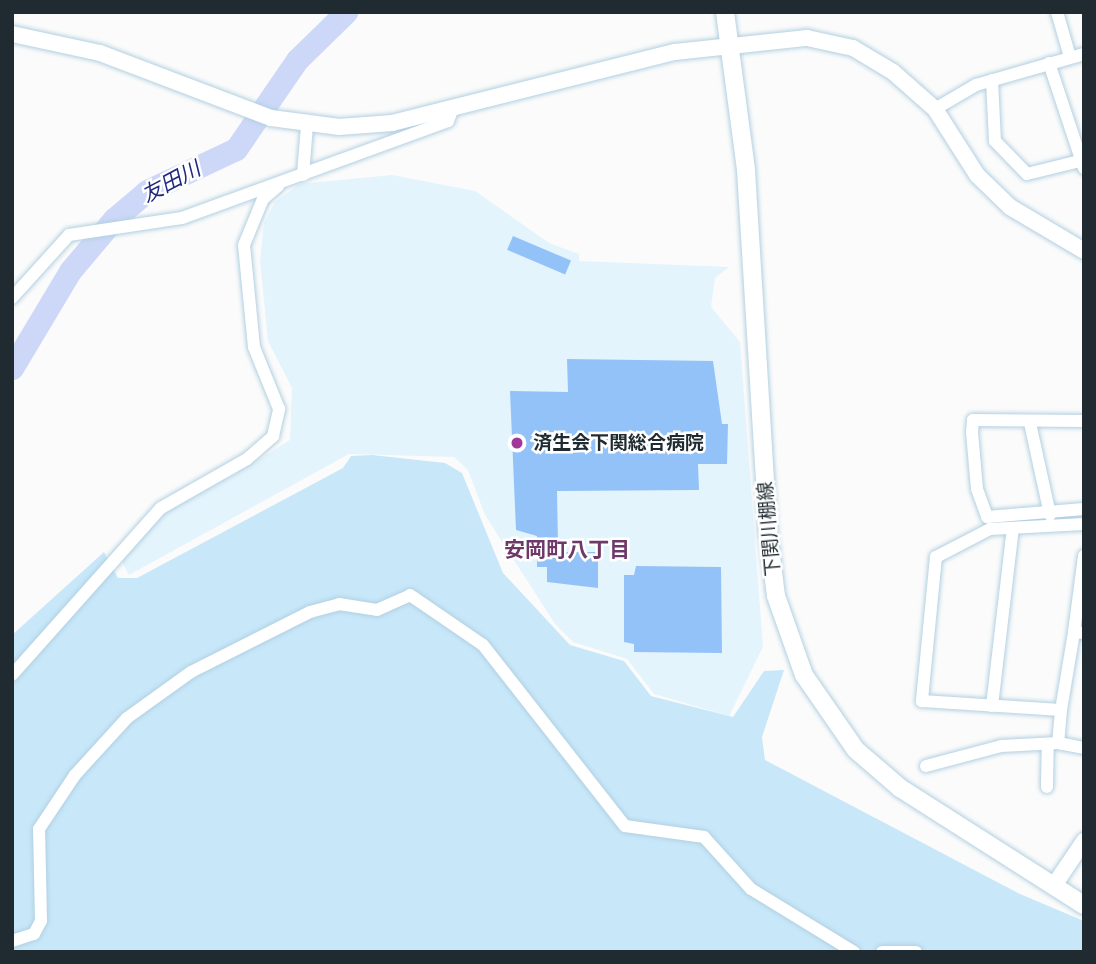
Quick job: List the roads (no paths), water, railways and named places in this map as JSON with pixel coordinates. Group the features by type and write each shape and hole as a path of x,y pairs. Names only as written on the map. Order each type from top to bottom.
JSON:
{"main road":[{"name":"下関川棚線","path":"725,12 746,170 768,531 775,596 804,675 856,750 900,788 1055,884 1084,905"}],"street":[{"path":"1057,12 1070,57"},
{"path":"12,34 100,53 246,111 307,125 392,123 608,66 731,43 807,38 853,48 935,109 977,175 1002,199 1084,251"},
{"path":"935,109 992,80 1084,54"},
{"path":"992,80 995,141 1027,174 1082,163 1049,63"},
{"path":"12,298 69,235 133,230 278,186 448,121 453,108"},
{"path":"303,175 307,125"},
{"path":"12,675 161,508 247,459 273,436 279,409 254,347 244,245 262,199 278,186"},
{"path":"1084,421 1030,423 973,420 977,489 988,517 1050,515 1084,509"},
{"path":"1030,423 1050,515"},
{"path":"1061,710 922,701 936,557 990,529 1084,524"},
{"path":"992,706 1013,528"},
{"path":"1047,788 1053,746 1079,633 1084,556"},
{"path":"12,941 34,934 41,921 39,829 75,775 127,718 191,672 310,612 339,604 377,610 410,595 483,645 625,826 644,833 694,831 751,889 854,952"},
{"path":"926,766 1001,747 1084,748"},
{"path":"1055,884 1084,841"},
{"path":"882,952 916,952"}],"waterway":[{"name":"友田川","path":"12,368 70,271 114,219 147,191 236,149 297,60 346,12"}],"place":[{"name":"済生会下関総合病院","path":"517,443"}],"district":[{"name":"安岡町八丁目","path":"567,550"}]}
